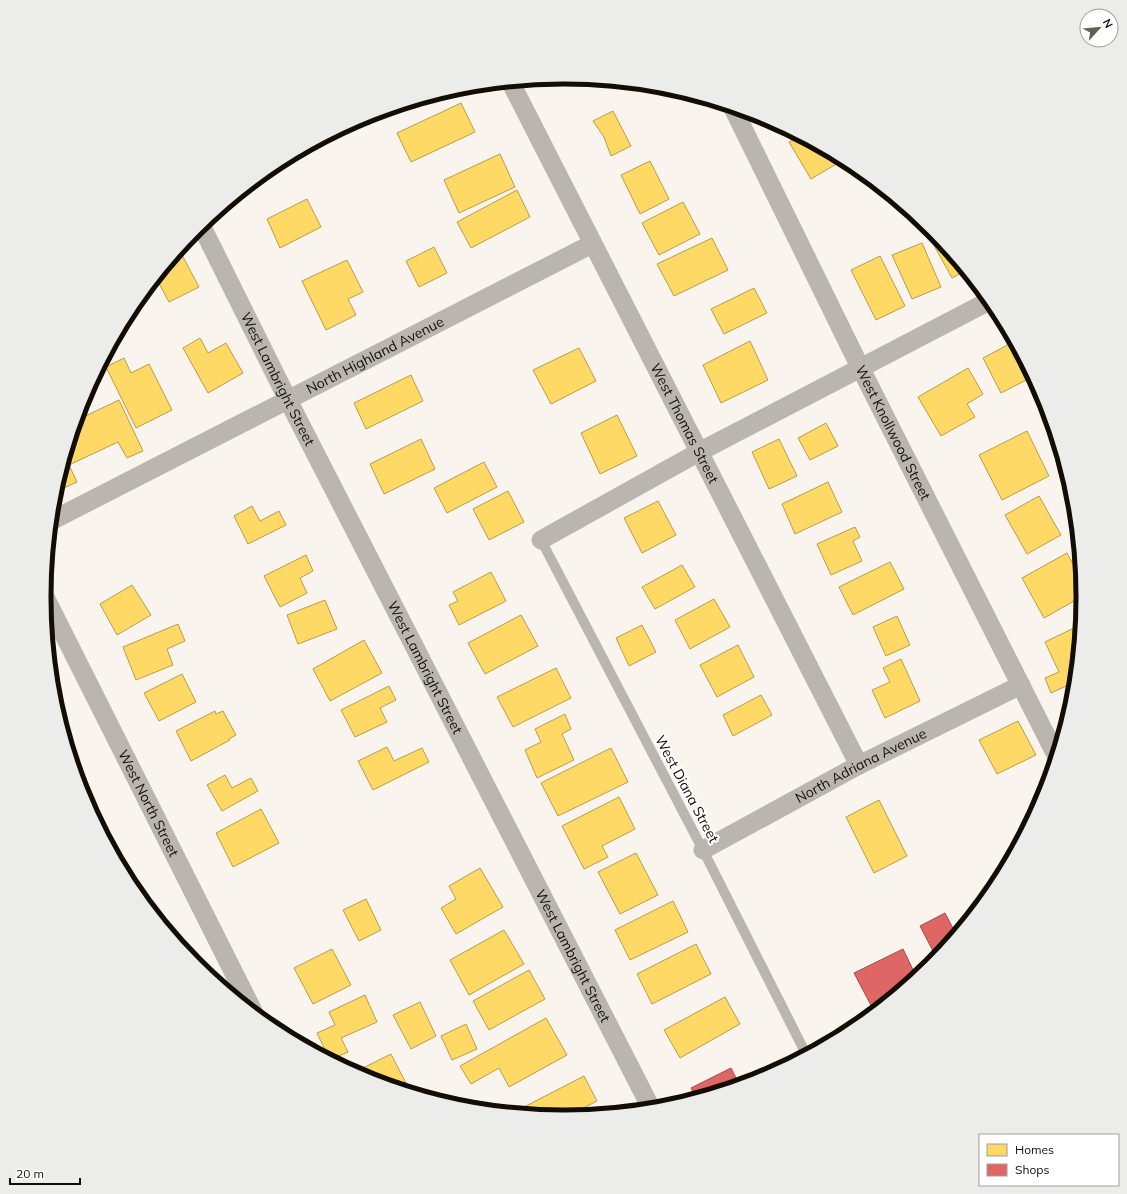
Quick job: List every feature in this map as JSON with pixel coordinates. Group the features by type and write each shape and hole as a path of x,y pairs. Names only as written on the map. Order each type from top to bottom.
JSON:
{"street":[{"name":"West Thomas Street","path":"513,88 859,765"},
{"name":"West Knollwood Street","path":"737,115 860,367 1053,749"},
{"name":"West Lambright Street","path":"205,231 288,400 648,1102"},
{"name":"North Highland Avenue","path":"57,518 592,244"},
{"path":"541,540 699,452 984,304"},
{"name":"West North Street","path":"51,610 248,1000"},
{"name":"North Adriana Avenue","path":"703,850 859,765 1021,685"}],"lane":[{"name":"West Diana Street","path":"541,540 703,850 804,1050"}],"building: Homes":[{"path":"461,103 475,132 411,162 397,133"},
{"path":"613,111 631,146 611,156 604,137 593,121"},
{"path":"794,139 837,164 811,179 789,142"},
{"path":"500,154 515,187 459,213 444,180"},
{"path":"650,161 669,199 640,214 621,175"},
{"path":"517,190 530,217 471,248 457,222"},
{"path":"307,199 321,227 280,248 267,219"},
{"path":"683,202 700,234 659,255 642,223"},
{"path":"712,238 728,270 674,296 657,264"},
{"path":"931,240 961,273 952,278"},
{"path":"922,243 941,287 912,299 892,255"},
{"path":"434,247 447,273 419,287 406,261"},
{"path":"182,255 199,287 169,302 159,283"},
{"path":"880,256 905,306 876,320 851,270"},
{"path":"347,260 363,292 348,299 356,315 326,330 302,281"},
{"path":"754,288 767,313 724,334 711,309"},
{"path":"200,338 208,353 226,343 243,373 208,393 183,348"},
{"path":"750,341 768,380 721,403 703,365"},
{"path":"1009,344 1027,379 1001,393 983,358"},
{"path":"579,348 596,381 551,404 533,370"},
{"path":"124,358 131,373 149,364 172,410 136,428 106,367"},
{"path":"968,368 983,394 967,404 975,417 941,436 918,397"},
{"path":"411,375 423,401 366,429 354,403"},
{"path":"119,400 143,451 127,458 118,442 69,465 77,482 63,488 68,464 84,417"},
{"path":"617,415 637,456 600,474 581,433"},
{"path":"826,423 838,446 810,460 798,438"},
{"path":"1027,431 1049,476 1002,500 979,455"},
{"path":"421,439 435,469 384,494 370,464"},
{"path":"779,439 797,476 769,489 752,452"},
{"path":"484,462 497,487 447,513 434,488"},
{"path":"828,482 842,512 795,534 782,504"},
{"path":"508,491 524,522 489,540 473,509"},
{"path":"1039,496 1061,535 1027,554 1005,515"},
{"path":"658,501 676,535 642,553 624,518"},
{"path":"252,506 260,521 279,511 286,525 248,544 234,516"},
{"path":"855,527 860,537 853,541 862,561 831,575 817,544"},
{"path":"1067,553 1075,568 1076,600 1044,618 1022,578"},
{"path":"306,555 313,571 300,578 307,593 280,607 264,576"},
{"path":"890,562 904,589 853,615 839,587"},
{"path":"682,565 695,587 655,609 642,587"},
{"path":"491,572 506,601 459,625 449,605 458,601 453,592"},
{"path":"132,585 151,615 117,635 100,604"},
{"path":"714,599 730,627 690,649 675,620"},
{"path":"325,600 337,629 298,644 287,615"},
{"path":"521,615 538,646 485,674 468,643"},
{"path":"897,616 910,645 886,656 873,627"},
{"path":"178,624 185,641 167,649 173,665 136,680 123,647"},
{"path":"642,625 656,652 629,666 616,638"},
{"path":"1075,627 1072,664 1068,685 1051,693 1045,678 1059,672 1045,642"},
{"path":"364,640 382,673 330,701 313,669"},
{"path":"738,645 754,677 717,697 700,665"},
{"path":"901,659 920,701 885,718 872,690 890,682 883,668"},
{"path":"556,668 571,698 513,727 497,697"},
{"path":"182,674 196,702 159,721 144,693"},
{"path":"389,686 396,700 380,708 387,722 355,737 341,710"},
{"path":"761,695 772,715 733,736 723,715"},
{"path":"215,711 216,714 223,711 236,735 229,739 230,740 191,761 176,731"},
{"path":"565,714 571,729 562,734 574,760 537,778 525,750 541,742 535,729"},
{"path":"1018,721 1036,755 997,774 979,740"},
{"path":"387,747 394,761 422,748 429,762 373,790 358,761"},
{"path":"611,748 628,782 558,816 541,783"},
{"path":"225,775 232,788 251,778 258,791 222,811 207,785"},
{"path":"619,797 635,829 602,846 608,857 584,869 562,826"},
{"path":"879,800 907,856 874,873 846,817"},
{"path":"261,809 279,843 233,867 216,833"},
{"path":"636,853 658,895 620,914 598,872"},
{"path":"480,868 503,907 456,934 441,908 456,899 449,886"},
{"path":"366,899 381,930 359,941 343,910"},
{"path":"673,901 688,932 630,960 615,930"},
{"path":"504,930 524,964 469,995 450,960"},
{"path":"696,944 711,974 652,1004 637,974"},
{"path":"332,949 351,985 313,1004 294,968"},
{"path":"529,970 545,999 489,1030 473,1001"},
{"path":"365,995 377,1022 341,1038 348,1052 337,1057 326,1051 317,1033 335,1025 329,1012"},
{"path":"725,997 740,1024 680,1058 664,1030"},
{"path":"420,1002 436,1036 411,1049 393,1015"},
{"path":"546,1018 567,1055 509,1087 499,1068 471,1084 460,1066"},
{"path":"466,1024 477,1049 452,1060 441,1036"},
{"path":"391,1054 407,1084 399,1082 363,1068"},
{"path":"584,1076 597,1101 582,1109 564,1110 524,1107"}],"building: Shops":[{"path":"945,913 954,929 933,951 920,926"},
{"path":"903,949 913,971 872,1006 854,973"},
{"path":"731,1068 736,1079 694,1093 691,1088"}]}
